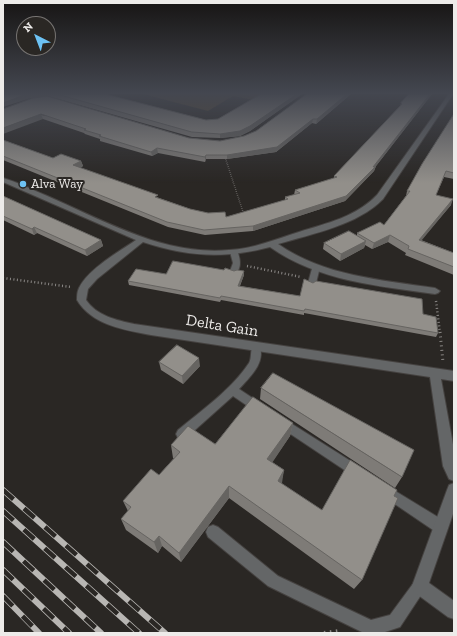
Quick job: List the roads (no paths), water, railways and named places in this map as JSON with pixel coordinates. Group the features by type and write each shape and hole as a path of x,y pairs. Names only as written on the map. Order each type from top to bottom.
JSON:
{"street":[{"path":"3,180 141,240 168,248 194,253 234,252 255,249 272,244 351,218 369,208 380,197 431,124"},
{"name":"Delta Gain","path":"141,240 92,278 84,288 81,295 81,301 91,313 102,319 134,328 256,348 444,375"},
{"path":"272,244 287,255 315,271 435,291"},
{"path":"444,375 450,466 454,474"},
{"path":"454,490 420,586 454,611"}],"lane":[{"path":"234,252 236,260 234,271"},
{"path":"312,283 315,271"},
{"path":"182,434 232,390 255,363 256,348"},
{"path":"232,390 363,476"},
{"path":"376,484 441,527"},
{"path":"213,532 273,581 371,628 395,622 420,586"}],"railway":[{"path":"3,490 165,633"},
{"path":"3,511 139,633"},
{"path":"3,542 101,633"},
{"path":"3,570 69,633"},
{"path":"3,596 39,633"}],"place":[{"name":"Alva Way","path":"23,184"}]}
